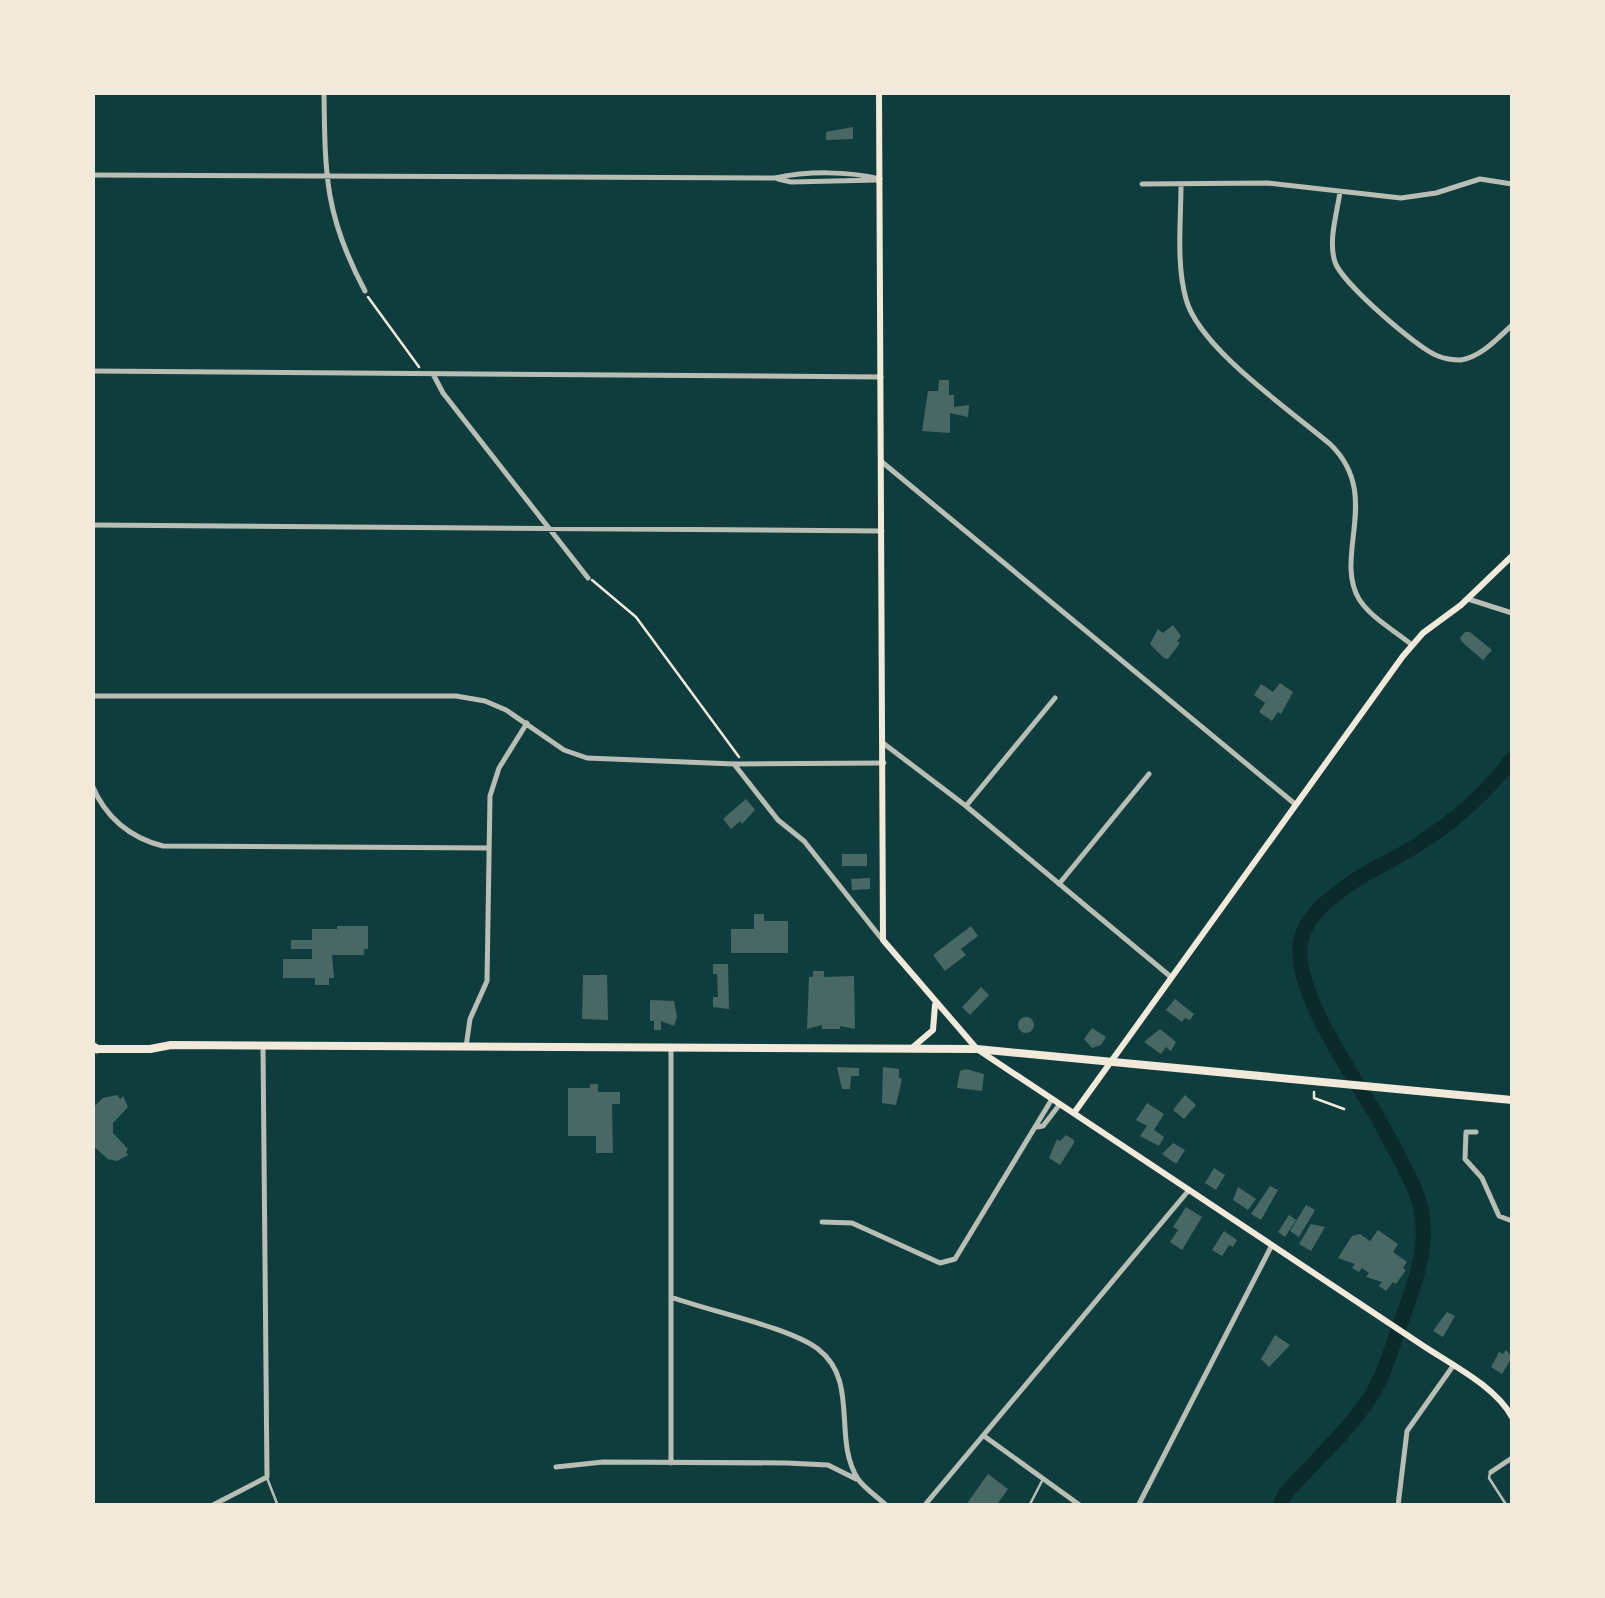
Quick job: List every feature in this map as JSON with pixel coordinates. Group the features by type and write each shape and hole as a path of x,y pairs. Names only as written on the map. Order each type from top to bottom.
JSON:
{"main road":[{"path":"879,92 883,940 977,1049 1414,1339 1492,1394 1506,1406 1512,1418"},
{"path":"1074,1113 1412,645 1512,556"},
{"path":"910,1049 933,1030 935,1004"},
{"path":"94,1048 977,1049 1313,1087 1512,1100"}],"street":[{"path":"324,92 327,193 341,245 365,291"},
{"path":"92,174 775,178 793,174 863,175 880,179"},
{"path":"1142,184 1266,183 1401,198 1436,193 1480,178 1512,184"},
{"path":"1181,184 1182,281 1193,318 1215,346 1343,458 1356,494 1352,576 1356,592 1372,614 1412,645"},
{"path":"1340,192 1333,251 1340,275 1423,348 1440,358 1466,359 1512,326"},
{"path":"92,372 881,377"},
{"path":"432,373 444,394 588,578"},
{"path":"882,462 1295,804"},
{"path":"92,524 882,531"},
{"path":"1467,599 1512,613"},
{"path":"92,696 456,696 496,705 564,750 587,758 737,764 884,763"},
{"path":"966,806 1055,698"},
{"path":"466,1047 470,1019 487,981 488,812 494,783 507,752 527,723"},
{"path":"884,743 966,806 1170,978"},
{"path":"737,764 778,820 804,841 883,940"},
{"path":"1058,884 1150,774"},
{"path":"92,785 101,804 116,821 136,836 163,846 488,848"},
{"path":"211,1506 266,1477 263,1046"},
{"path":"670,1047 671,1463"},
{"path":"822,1222 852,1222 940,1264 955,1258 1037,1127 1037,1121 1056,1101"},
{"path":"1476,1132 1466,1132 1465,1159 1482,1178 1499,1216 1512,1221"},
{"path":"924,1506 1189,1190"},
{"path":"1138,1506 1272,1245"},
{"path":"670,1297 800,1339 822,1353 840,1382 848,1450 859,1480"},
{"path":"1398,1506 1407,1431 1453,1366"},
{"path":"984,1436 1081,1506"},
{"path":"1492,1472 1512,1458"},
{"path":"556,1467 602,1462 819,1464 859,1480 887,1506"}],"lane":[{"path":"1492,1472 1489,1478 1506,1506"},
{"path":"266,1477 278,1506"},
{"path":"1029,1506 1042,1480"}],"path":[{"path":"365,291 424,373"},
{"path":"588,578 636,617 736,751 737,764"},
{"path":"1313,1087 1314,1098 1344,1109"}],"building":[{"path":"853,127 853,139 826,140 826,132"},
{"path":"939,380 949,380 954,407 969,405 968,417 950,413 950,433 922,431 928,391 938,391"},
{"path":"1173,625 1181,636 1177,641 1180,643 1168,659 1150,644 1158,629 1163,633"},
{"path":"1465,632 1492,650 1483,660 1462,642 1460,638"},
{"path":"1280,683 1293,692 1281,714 1278,712 1272,721 1259,712 1265,703 1254,695 1261,684 1273,692"},
{"path":"746,799 755,810 731,829 723,819"},
{"path":"842,854 867,854 867,866 842,866"},
{"path":"870,878 870,889 852,890 851,879"},
{"path":"754,914 764,914 764,921 788,921 788,953 731,953 731,929 754,929"},
{"path":"368,926 368,949 364,949 364,955 332,955 334,978 329,978 329,985 315,985 315,978 283,978 283,959 312,959 312,949 291,949 291,940 312,940 312,929"},
{"path":"971,926 978,936 961,949 966,955 945,971 933,955"},
{"path":"713,964 728,964 729,1009 713,1007 713,997 718,997"},
{"path":"813,971 824,971 824,977 854,976 855,1029 822,1029 822,1025 807,1029 809,977 813,977"},
{"path":"583,975 607,975 608,1020 582,1019"},
{"path":"981,987 989,995 970,1015 962,1007"},
{"path":"1175,999 1194,1014 1190,1020 1185,1018 1182,1022 1166,1010"},
{"path":"650,1000 674,1001 674,1026 661,1021 661,1030 654,1030"},
{"path":"1026,1017 1034,1025 1026,1033 1018,1025"},
{"path":"1092,1028 1106,1037 1101,1045 1092,1048 1084,1039"},
{"path":"1160,1029 1176,1042 1171,1051 1166,1047 1161,1054 1144,1042"},
{"path":"837,1067 859,1068 859,1076 851,1076 850,1089 842,1089"},
{"path":"883,1067 899,1069 902,1079 896,1105 882,1103"},
{"path":"960,1071 984,1074 982,1091 957,1088"},
{"path":"590,1084 598,1084 598,1092 620,1092 620,1104 612,1104 613,1153 596,1153 596,1136 568,1136 568,1088 590,1088"},
{"path":"117,1095 120,1099 123,1096 128,1107 113,1123 113,1133 128,1149 128,1155 117,1161 108,1159 92,1145 92,1108 103,1098"},
{"path":"1185,1095 1196,1105 1184,1119 1173,1110"},
{"path":"1147,1103 1164,1114 1154,1130 1164,1137 1159,1146 1140,1136 1147,1126 1136,1120"},
{"path":"1066,1135 1074,1143 1060,1165 1049,1158 1057,1139 1060,1141"},
{"path":"1173,1143 1185,1150 1176,1164 1162,1154"},
{"path":"1214,1168 1225,1175 1216,1190 1205,1183"},
{"path":"1270,1186 1278,1190 1261,1220 1251,1214"},
{"path":"1238,1187 1256,1199 1248,1210 1233,1200"},
{"path":"1306,1205 1315,1210 1299,1237 1290,1231"},
{"path":"1186,1207 1202,1217 1182,1250 1170,1242 1178,1230 1173,1227"},
{"path":"1289,1215 1296,1220 1285,1237 1278,1232"},
{"path":"1311,1224 1325,1227 1311,1251 1299,1244"},
{"path":"1378,1230 1398,1244 1393,1252 1407,1262 1396,1284 1393,1282 1386,1291 1379,1286 1382,1282 1366,1277 1369,1273 1362,1268 1359,1272 1352,1268 1355,1264 1338,1258 1352,1236 1360,1234 1370,1241"},
{"path":"1224,1231 1237,1240 1222,1256 1212,1250"},
{"path":"1447,1312 1455,1316 1443,1337 1433,1331"},
{"path":"1275,1335 1290,1345 1269,1367 1261,1359"},
{"path":"1506,1350 1512,1357 1502,1374 1491,1367 1499,1352 1503,1354"},
{"path":"988,1474 1008,1489 996,1506 965,1506"}],"waterway":[{"path":"1280,1506 1285,1494 1352,1422 1376,1388 1412,1290 1423,1239 1420,1203 1413,1185 1316,1010 1301,965 1302,935 1313,915 1330,899 1448,823 1512,759"}]}
